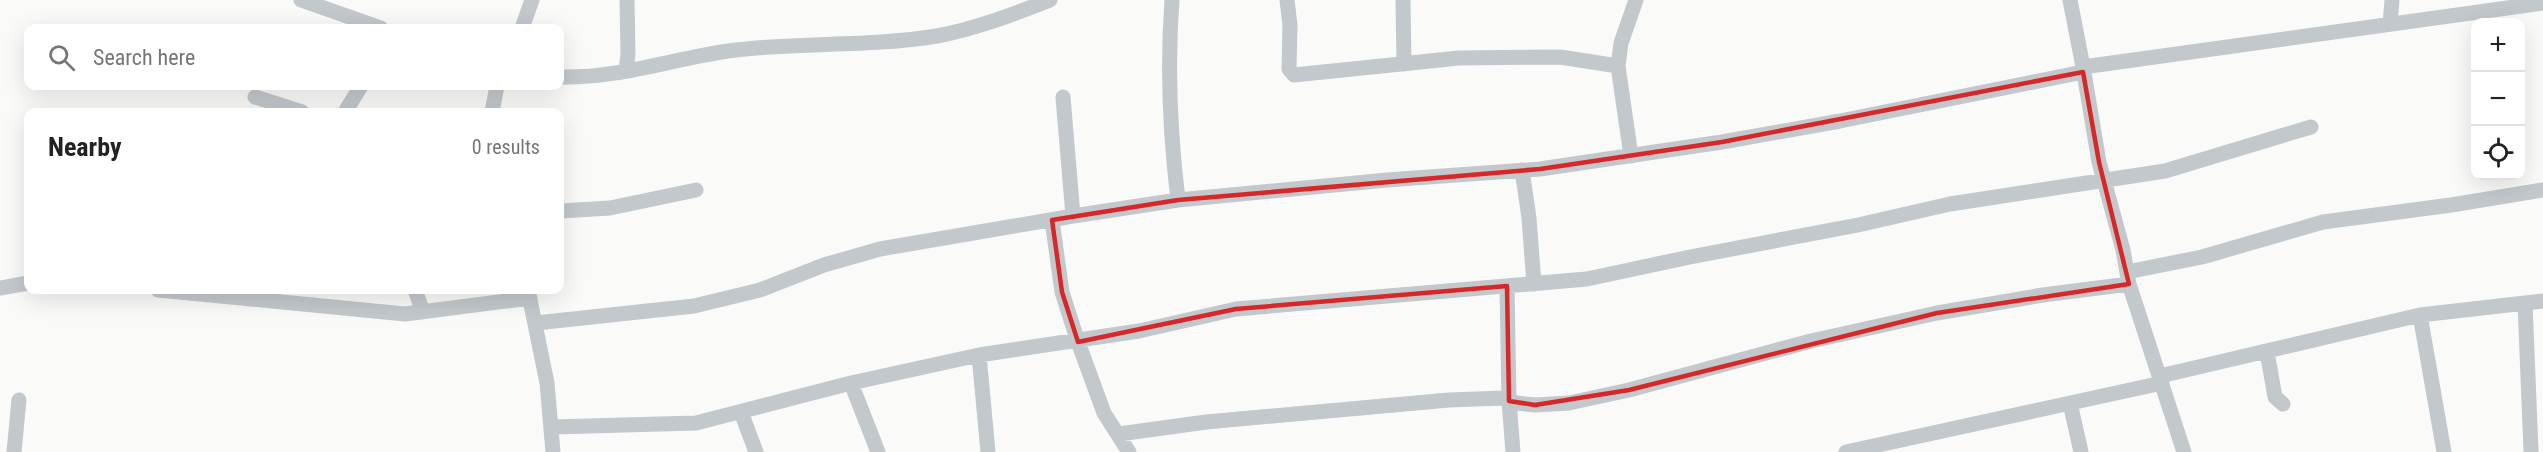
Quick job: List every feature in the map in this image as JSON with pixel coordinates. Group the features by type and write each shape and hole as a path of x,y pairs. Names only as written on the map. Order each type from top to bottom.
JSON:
{"street":[{"path":"301,0 370,24"},
{"path":"523,24 532,0"},
{"path":"626,71 627,0"},
{"path":"564,77 579,78 626,71 735,50 786,45 888,42 939,35 1011,15 1050,0"},
{"path":"1172,0 1170,85 1173,159 1178,200"},
{"path":"1287,0 1290,25 1289,69 1292,74 1296,75 1459,58 1560,57 1618,66"},
{"path":"1402,0 1404,64"},
{"path":"1631,156 1618,66 1621,43 1636,0"},
{"path":"2070,0 2103,179 2128,278 2184,452"},
{"path":"2390,24 2392,0"},
{"path":"536,323 694,306 760,290 824,265 880,249 1073,216 1178,200 1522,170 1631,156 1840,121 2083,69 2543,3"},
{"path":"347,108 359,90"},
{"path":"493,108 496,90"},
{"path":"1063,96 1073,216"},
{"path":"255,97 289,108"},
{"path":"552,428 696,423 851,383 979,355 1078,342 1236,309 1587,279 1858,225 1950,204 2165,171 2311,127"},
{"path":"1522,170 1529,218 1534,284"},
{"path":"564,211 610,208 696,190"},
{"path":"1119,434 1206,422 1449,400 1504,398 1509,401 1535,405 1569,403 1652,384 1811,341 1936,313 2128,278 2323,222 2543,190"},
{"path":"1052,220 1062,292 1078,342 1104,412 1129,452"},
{"path":"0,288 24,284"},
{"path":"1507,286 1509,401 1513,452"},
{"path":"199,294 405,314 529,294 548,383 553,452"},
{"path":"416,294 423,312"},
{"path":"1846,452 2070,404 2267,352 2420,315 2543,301"},
{"path":"2525,303 2532,451"},
{"path":"2420,315 2444,452"},
{"path":"2267,352 2275,397 2283,404"},
{"path":"979,355 988,452"},
{"path":"851,383 878,452"},
{"path":"14,452 20,400"},
{"path":"2070,404 2081,452"},
{"path":"741,412 756,452"}],"highlighted area":[{"path":"2083,72 2099,162 2129,284 1937,313 1629,390 1535,405 1509,401 1507,286 1236,309 1078,342 1062,292 1052,220 1178,200 1540,169 1722,142"}]}
